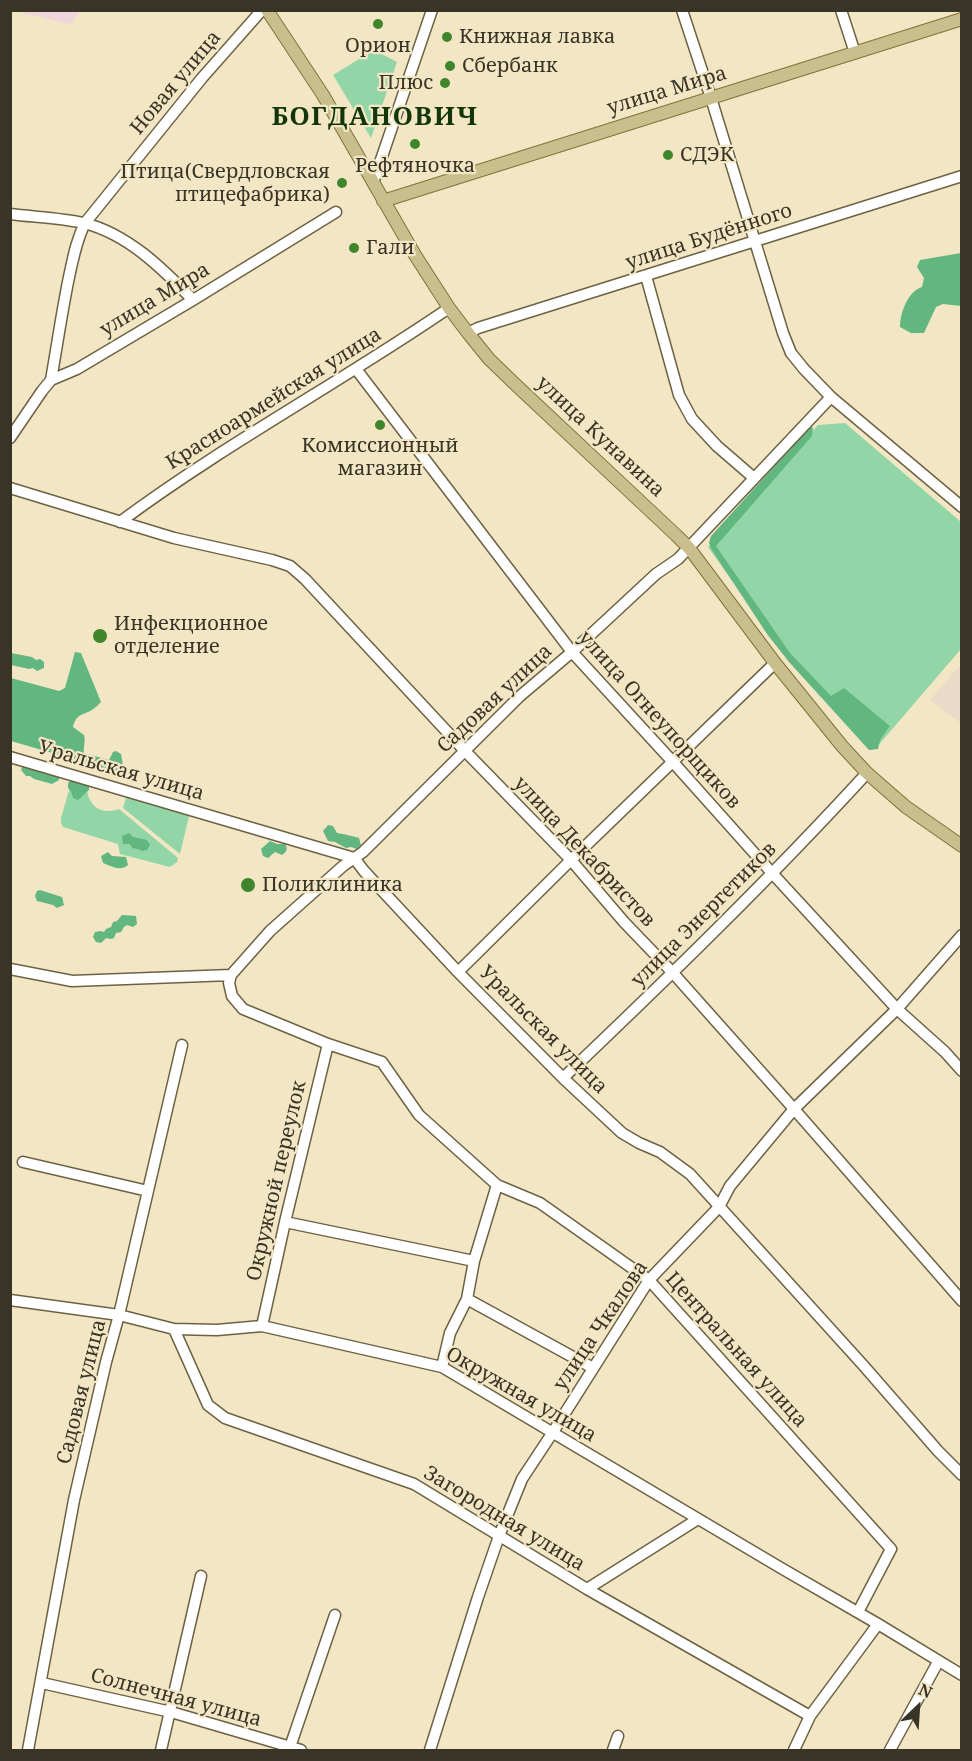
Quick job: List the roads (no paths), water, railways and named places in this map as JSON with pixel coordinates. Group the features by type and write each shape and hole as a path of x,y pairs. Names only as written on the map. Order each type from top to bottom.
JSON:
{"main road":[{"name":"улица Кунавина","path":"264,10 323,94 383,201 449,308 489,359 689,548 775,663 842,746 867,773 906,807 962,846"},
{"name":"улица Мира","path":"383,201 962,20"}],"street":[{"name":"Новая улица","path":"51,380 67,286 78,237 85,223 202,78 264,10"},
{"path":"373,183 432,10"},
{"path":"682,10 783,333 792,353 831,397 962,507"},
{"path":"841,10 855,53"},
{"name":"улица Будённого","path":"468,333 754,240 962,176"},
{"name":"улица Мира","path":"51,380 77,369 336,212"},
{"path":"10,214 85,223 123,239 165,271 193,300"},
{"path":"646,276 679,394 692,419 717,446 754,478"},
{"name":"Красноармейская улица","path":"120,522 156,495 449,308"},
{"name":"улица Огнеупорщиков","path":"356,369 572,652 897,1009 945,1052 962,1071"},
{"path":"10,438 51,380"},
{"name":"Садовая улица","path":"231,975 270,931 363,852 520,696 572,652 656,574 678,559 831,397"},
{"name":"улица Декабристов","path":"10,488 174,538 272,560 290,567 305,579 465,751 571,860 962,1300"},
{"path":"458,972 775,663"},
{"name":"Уральская улица","path":"10,757 354,858 364,872 458,972 563,1078 622,1133 660,1152 690,1174 962,1474"},
{"name":"улица Энергетиков","path":"563,1078 673,973 867,773"},
{"name":"улица Чкалова","path":"430,1750 499,1536 522,1479 649,1280 719,1207 730,1186 794,1109 897,1009 962,935"},
{"path":"10,969 72,981 231,975"},
{"name":"Центральная улица","path":"231,975 229,989 243,1009 328,1044 382,1062 419,1115 497,1185 540,1203 649,1280 891,1549 858,1612"},
{"name":"Окружной переулок","path":"262,1326 328,1044"},
{"name":"Садовая улица","path":"28,1750 74,1500 182,1045"},
{"path":"22,1161 148,1191"},
{"path":"442,1366 450,1334 467,1299 474,1261 497,1185"},
{"path":"285,1222 474,1261"},
{"path":"467,1299 593,1368"},
{"name":"Окружная улица","path":"10,1300 119,1316 174,1329 216,1330 262,1326 442,1366 962,1675"},
{"name":"Загородная улица","path":"174,1329 208,1405 225,1418 414,1484 587,1589 810,1716"},
{"path":"587,1589 698,1519"},
{"path":"161,1750 201,1576"},
{"path":"293,1750 335,1615"},
{"path":"795,1750 810,1716 878,1624"},
{"path":"890,1750 938,1662"},
{"name":"Солнечная улица","path":"42,1683 171,1712 293,1750"},
{"path":"613,1750 618,1736"}],"place":[{"name":"Орион","path":"378,24"},
{"name":"Книжная лавка","path":"447,37"},
{"name":"Сбербанк","path":"450,66"},
{"name":"Плюс","path":"445,83"},
{"name":"Рефтяночка","path":"415,144"},
{"name":"СДЭК","path":"668,155"},
{"name":"Птица(Свердловская птицефабрика)","path":"342,183"},
{"name":"Гали","path":"354,248"},
{"name":"Комиссионный магазин","path":"380,425"},
{"name":"Инфекционное отделение","path":"100,636"},
{"name":"Поликлиника","path":"248,885"}],"district":[{"name":"БОГДАНОВИЧ","path":"375,118"}]}
